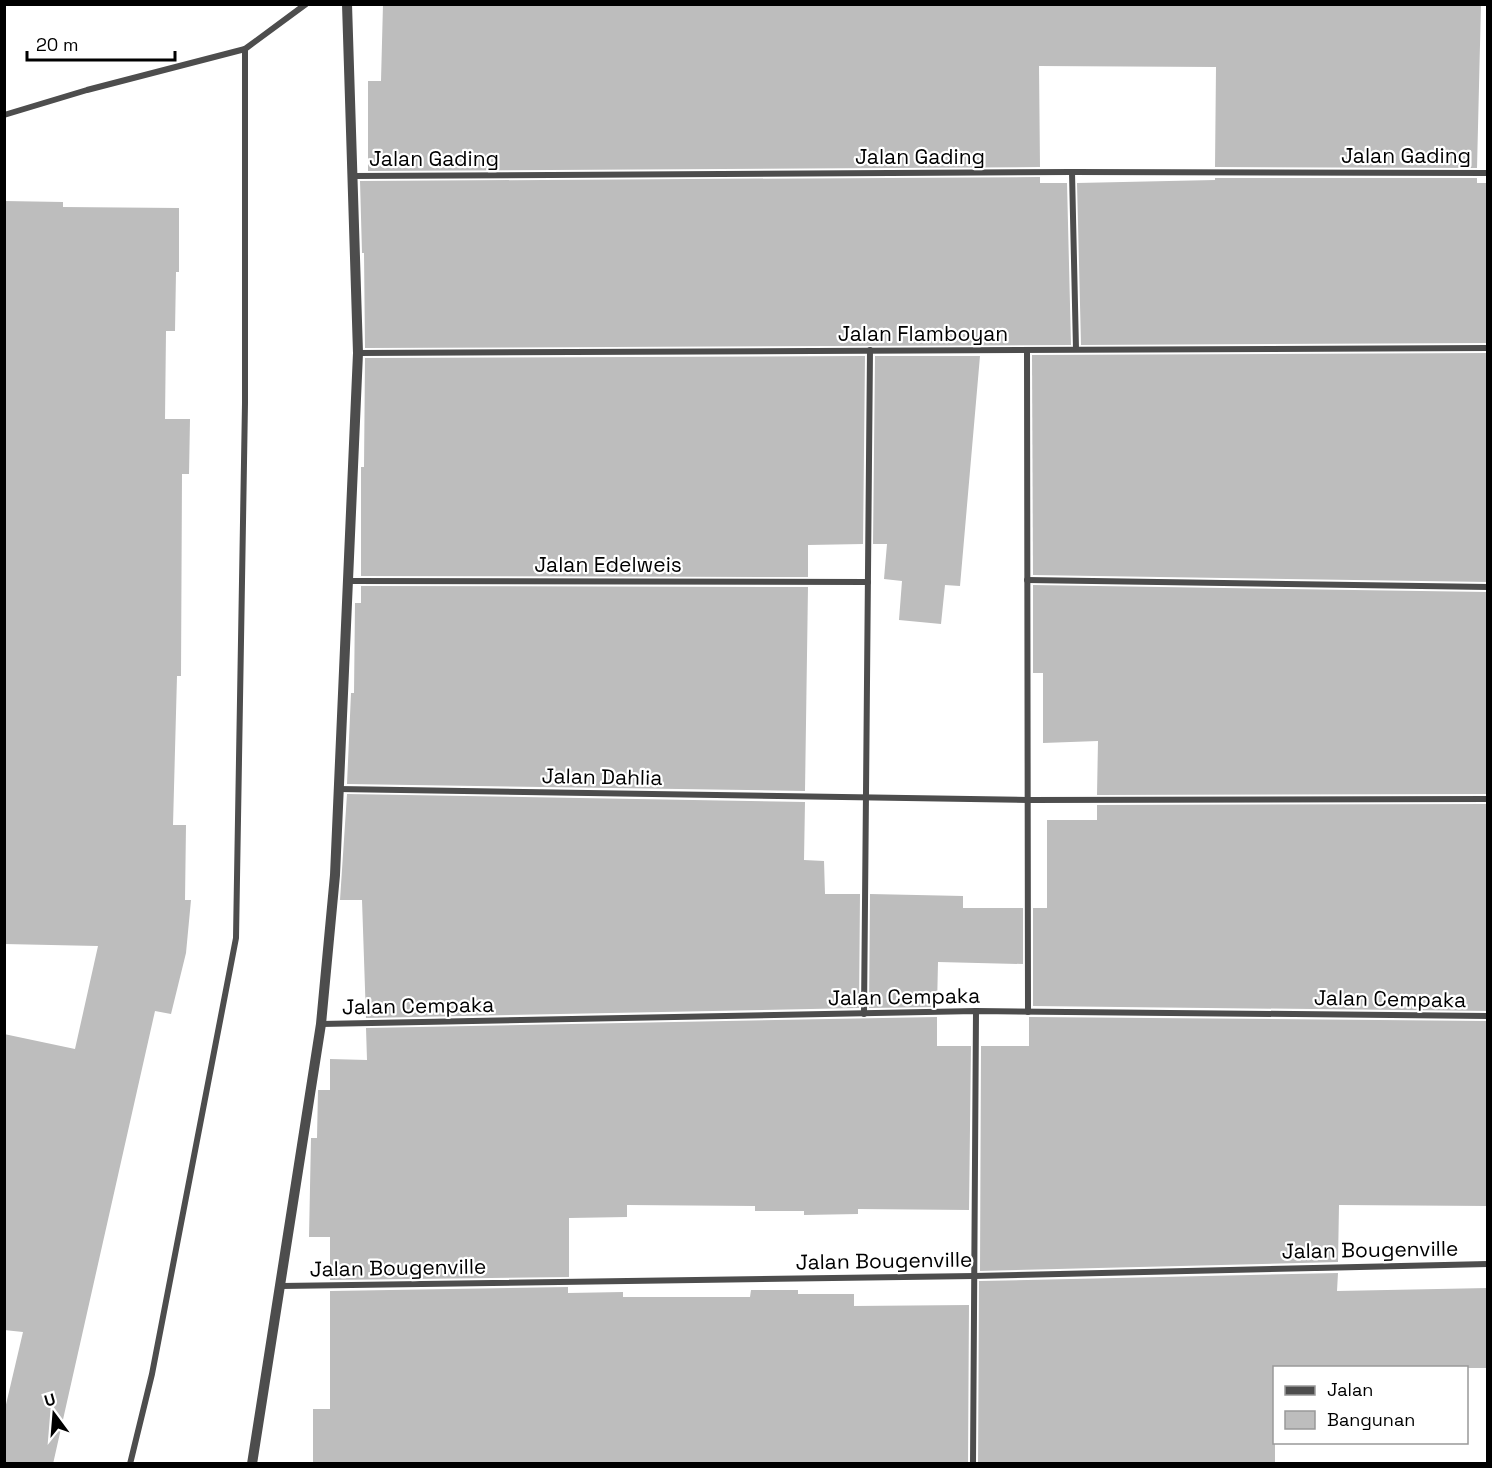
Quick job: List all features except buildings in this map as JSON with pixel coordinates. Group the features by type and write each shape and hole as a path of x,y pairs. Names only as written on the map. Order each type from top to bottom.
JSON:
{"street":[{"path":"4,115 87,90 245,49 306,4"},
{"path":"252,1464 321,1024 335,875 358,353 347,4"},
{"path":"130,1464 152,1374 236,938 245,402 245,49"},
{"path":"1071,172 1076,350"},
{"name":"Jalan Gading","path":"353,176 1071,172 1488,173"},
{"name":"Jalan Flamboyan","path":"358,353 1488,348"},
{"path":"1027,350 1029,1012"},
{"path":"864,1014 870,351"},
{"path":"1027,580 1488,587"},
{"name":"Jalan Edelweis","path":"348,581 868,582"},
{"name":"Jalan Dahlia","path":"338,789 1028,800 1488,800"},
{"path":"973,1464 976,1011"},
{"name":"Jalan Cempaka","path":"321,1024 976,1011 1488,1016"},
{"name":"Jalan Bougenville","path":"281,1286 974,1276 1488,1264"}]}
